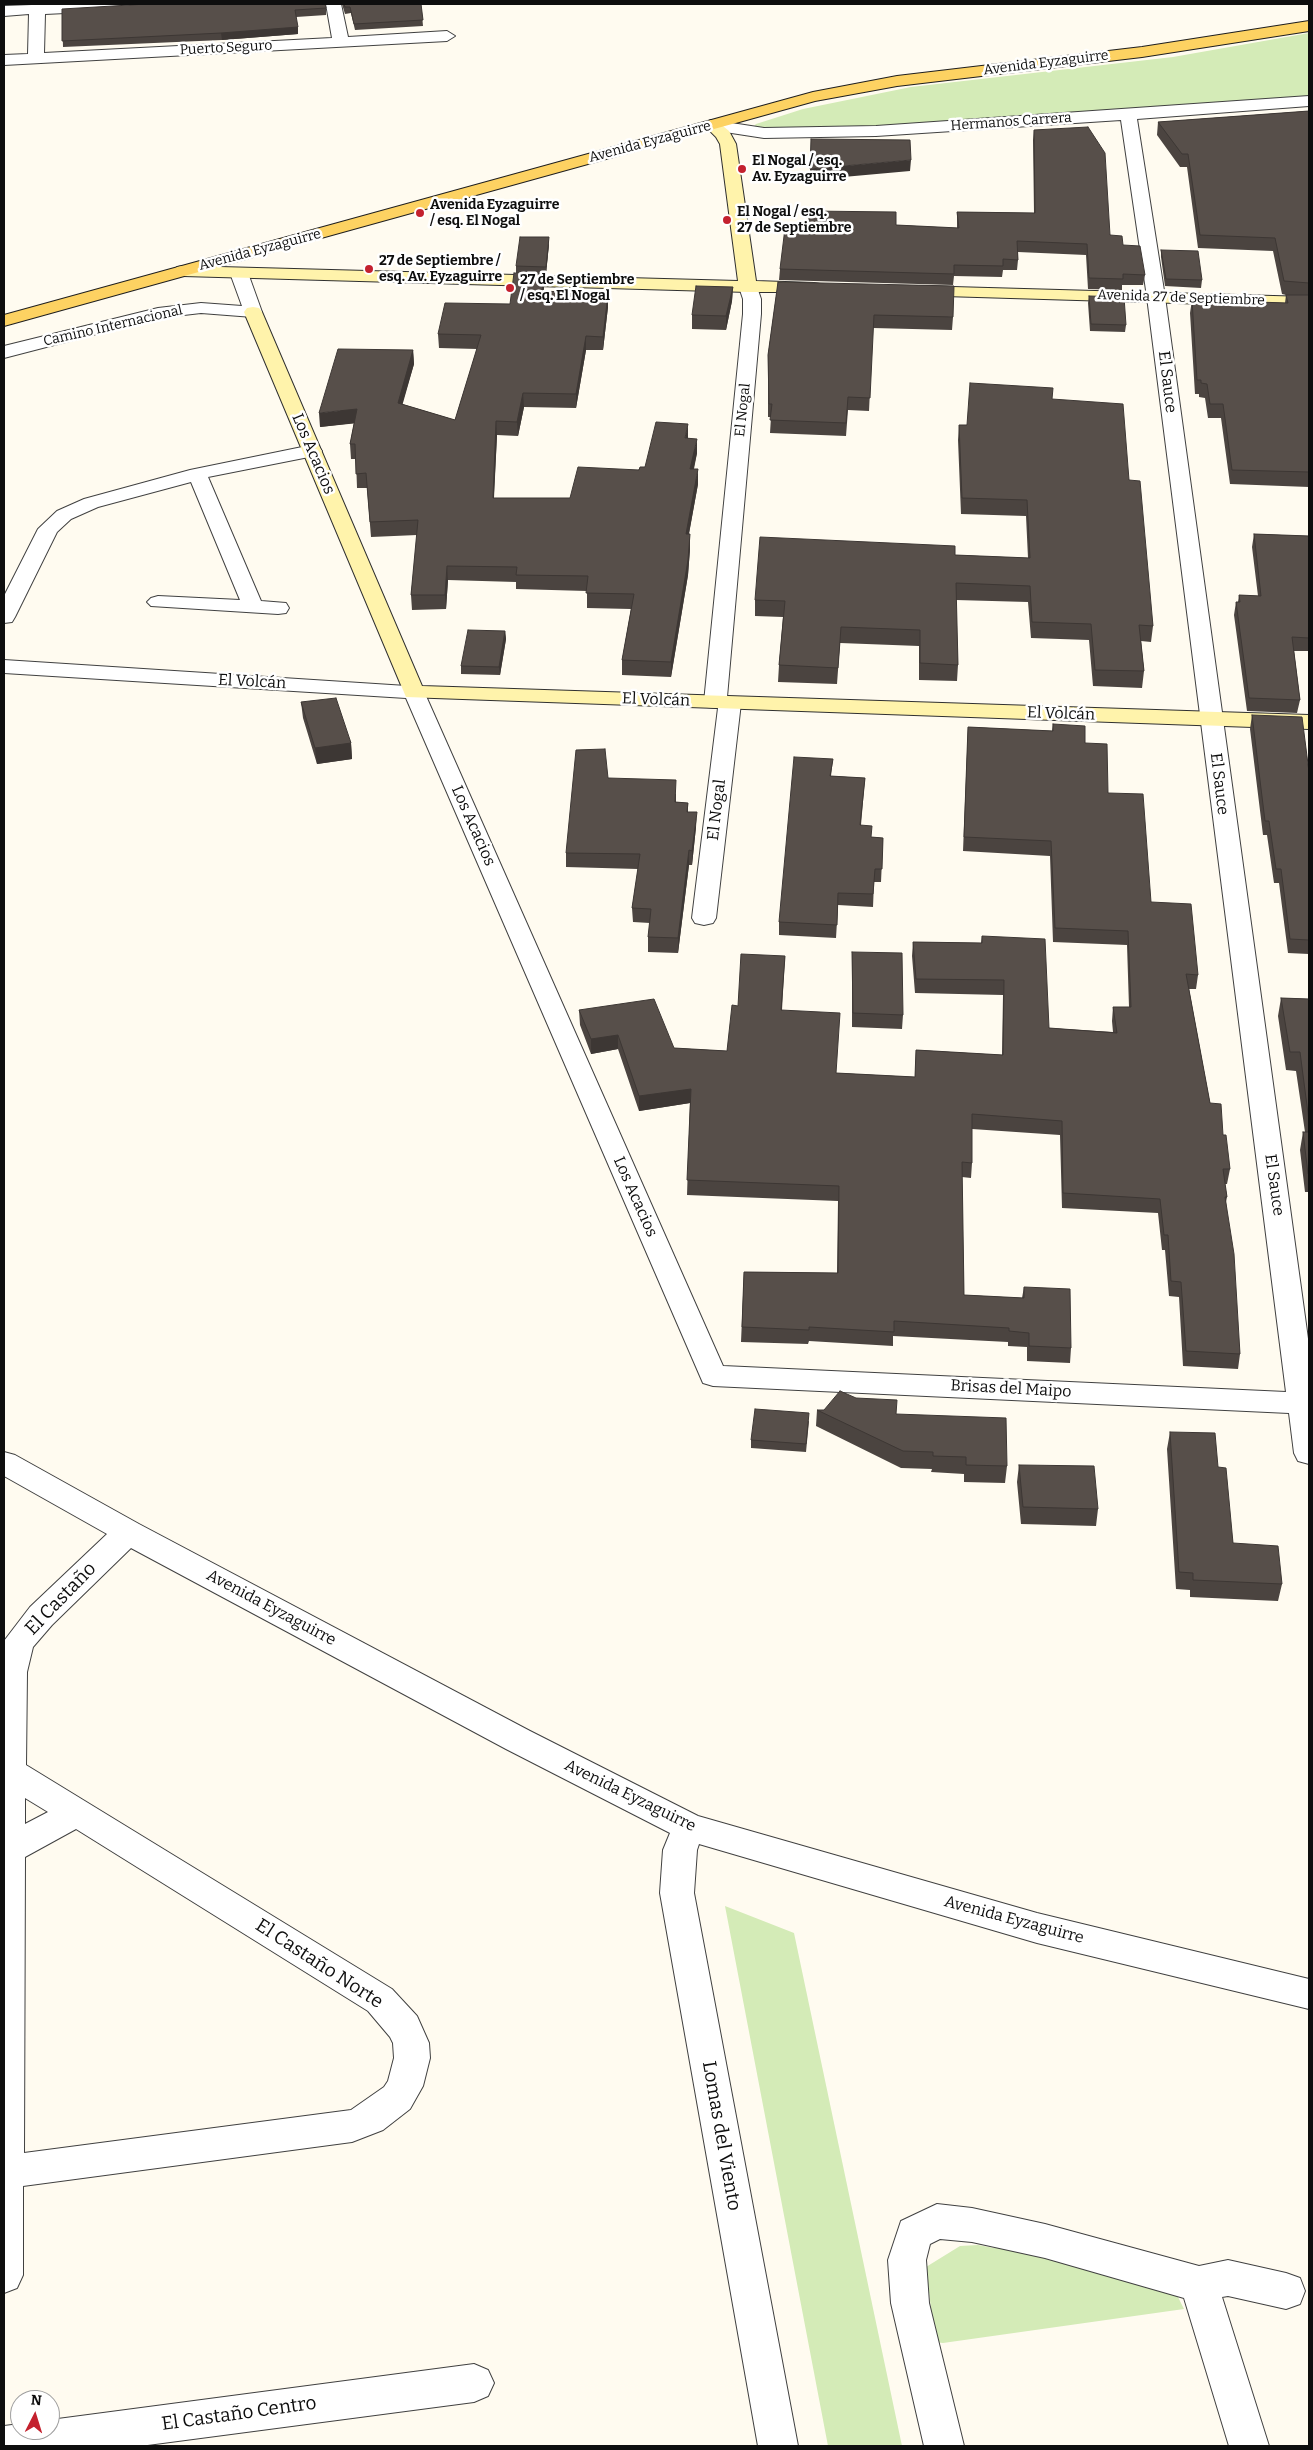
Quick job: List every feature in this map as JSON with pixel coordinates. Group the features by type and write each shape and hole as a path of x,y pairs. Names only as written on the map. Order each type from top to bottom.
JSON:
{"main road":[{"name":"Avenida Eyzaguirre","path":"4,322 813,97 870,85 1167,49 1309,26"}],"street":[{"path":"4,11 91,5 148,4"},
{"path":"333,4 340,42"},
{"path":"36,58 38,9"},
{"name":"Puerto Seguro","path":"4,60 447,36"},
{"name":"Hermanos Carrera","path":"712,125 740,131 776,133 876,130 1128,115 1309,101"},
{"name":"El Sauce","path":"1128,115 1156,298 1211,719 1307,1403 1309,1453"},
{"name":"El Nogal","path":"704,918 752,314 752,299 748,287 728,144 724,134 712,125"},
{"path":"183,271 828,289"},
{"name":"Los Acacios","path":"239,273 253,312 414,692 713,1376"},
{"name":"Avenida 27 de Septiembre","path":"897,290 1309,302"},
{"name":"Camino Internacional","path":"4,352 158,313 201,308 253,312"},
{"path":"4,617 48,528 54,521 76,508 197,474 312,451"},
{"path":"197,474 253,606"},
{"path":"158,602 278,608"},
{"name":"El Volcán","path":"4,667 414,692 1309,722"},
{"name":"Brisas del Maipo","path":"713,1376 1307,1403"},
{"name":"Avenida Eyzaguirre","path":"4,1463 128,1532 518,1740 689,1827 1037,1928 1309,1994"},
{"name":"El Castaño","path":"4,2275 11,1672 20,1642 41,1616 128,1532"},
{"name":"El Castaño Norte","path":"6,2172 352,2126 370,2119 387,2108 405,2086 412,2058 408,2035 394,2013 380,2000 10,1772"},
{"path":"9,1849 76,1813"},
{"name":"Lomas del Viento","path":"689,1827 680,1850 677,1893 778,2446"},
{"path":"944,2446 910,2303 906,2260 914,2233 937,2221 972,2225 1116,2260 1199,2284 1228,2278 1286,2291"},
{"path":"1199,2284 1249,2446"},
{"name":"El Castaño Centro","path":"4,2445 474,2383"}],"green space":[{"path":"1309,33 1309,97 1014,120 823,131 768,130 753,127 756,124 803,109 911,87 1173,57"},
{"path":"725,1906 794,1933 902,2446 828,2446"},
{"path":"1019,2243 1177,2295 1184,2309 943,2343 935,2342 926,2267 960,2246 978,2245 994,2248"}],"building":[{"path":"147,4 325,4 326,8 295,10 298,27 62,41 62,9"},
{"path":"344,4 421,4 423,20 354,24 350,7 345,7"},
{"path":"1309,111 1309,283 1284,281 1275,238 1200,235 1188,154 1182,154 1158,122"},
{"path":"1088,127 1105,153 1110,235 1122,236 1123,245 1140,246 1145,275 1123,274 1123,279 1089,278 1087,244 1017,241 1018,260 1003,259 1003,266 954,265 954,274 780,269 785,228 809,228 809,211 896,212 896,225 959,228 957,212 1035,213 1034,130"},
{"path":"811,139 910,140 911,160 810,169"},
{"path":"520,237 549,237 546,267 516,266"},
{"path":"1161,250 1198,251 1202,280 1166,279"},
{"path":"514,273 544,274 542,291 608,294 603,337 586,336 576,394 523,393 517,422 496,421 493,498 570,498 578,467 639,470 640,467 645,467 656,422 688,424 685,438 697,439 690,469 698,469 686,534 690,534 688,560 671,662 622,660 634,594 586,593 588,576 516,575 517,567 447,566 445,595 411,595 418,520 370,522 366,473 356,474 355,444 350,444 357,409 319,413 338,349 413,350 398,403 455,420 481,335 438,334 445,303 510,304"},
{"path":"778,282 954,286 953,317 874,315 870,398 848,397 846,423 770,420 772,404 769,404 768,355"},
{"path":"696,286 733,287 726,316 692,315"},
{"path":"1286,295 1309,295 1309,472 1232,470 1223,404 1210,404 1207,384 1197,380 1192,300 1288,303"},
{"path":"1089,296 1124,297 1126,325 1091,324"},
{"path":"970,383 1053,388 1052,399 1123,404 1129,480 1140,481 1153,626 1139,625 1144,671 1095,670 1091,624 1032,622 1030,586 956,583 958,665 920,663 920,630 841,627 838,668 779,665 785,601 755,600 760,537 955,546 955,555 1030,558 1027,500 962,498 959,425 967,425"},
{"path":"1254,534 1309,536 1309,638 1292,637 1300,700 1249,698 1236,602 1240,602 1239,595 1261,596"},
{"path":"468,630 505,631 499,667 461,666"},
{"path":"336,698 351,743 315,748 301,702"},
{"path":"1252,715 1302,717 1309,772 1309,940 1290,939 1281,869 1276,869 1269,821 1265,821"},
{"path":"1053,724 1085,726 1085,743 1107,744 1108,793 1143,794 1151,902 1191,904 1198,975 1186,974 1210,1103 1221,1104 1223,1135 1226,1135 1230,1169 1223,1169 1227,1197 1225,1197 1234,1254 1240,1354 1186,1351 1181,1282 1171,1281 1168,1235 1164,1235 1160,1199 1063,1193 1062,1121 972,1114 972,1163 962,1162 964,1295 1024,1298 1024,1287 1070,1289 1071,1348 1029,1346 1029,1333 1009,1331 1009,1328 894,1321 894,1332 809,1327 809,1330 742,1327 744,1272 838,1273 839,1186 687,1180 691,1089 639,1096 618,1035 591,1039 579,1010 654,999 674,1048 727,1051 732,1005 738,1006 741,954 785,956 781,1010 840,1013 836,1073 915,1077 916,1050 1003,1055 1004,980 916,979 913,942 982,943 982,936 1045,939 1049,1028 1117,1033 1113,1007 1131,1007 1128,931 1055,928 1051,841 964,837 968,727 1053,731"},
{"path":"605,749 608,778 676,780 675,802 688,803 687,812 697,812 692,851 689,850 678,938 648,937 651,909 632,908 640,854 566,853 576,750"},
{"path":"794,757 833,759 830,776 865,778 860,825 872,826 871,837 883,838 882,869 875,869 873,894 838,893 837,925 779,922"},
{"path":"852,952 902,953 903,1015 853,1013"},
{"path":"1281,998 1309,999 1309,1121 1300,1052 1290,1052"},
{"path":"1303,1132 1309,1132 1309,1174 1308,1174"},
{"path":"840,1391 856,1398 897,1400 896,1414 1006,1418 1007,1466 966,1465 966,1457 933,1456 933,1452 903,1451 817,1410 824,1410"},
{"path":"755,1409 809,1413 806,1444 751,1440"},
{"path":"1170,1432 1215,1433 1218,1467 1226,1468 1233,1543 1278,1546 1282,1584 1193,1580 1193,1573 1179,1572"},
{"path":"1019,1465 1094,1466 1098,1509 1023,1507"}],"place":[{"name":"El Nogal / esq. Av. Eyzaguirre","path":"742,169"},
{"name":"Avenida Eyzaguirre / esq. El Nogal","path":"420,213"},
{"name":"El Nogal / esq. 27 de Septiembre","path":"727,220"},
{"name":"27 de Septiembre / esq. Av. Eyzaguirre","path":"369,269"},
{"name":"27 de Septiembre / esq. El Nogal","path":"510,288"}]}
